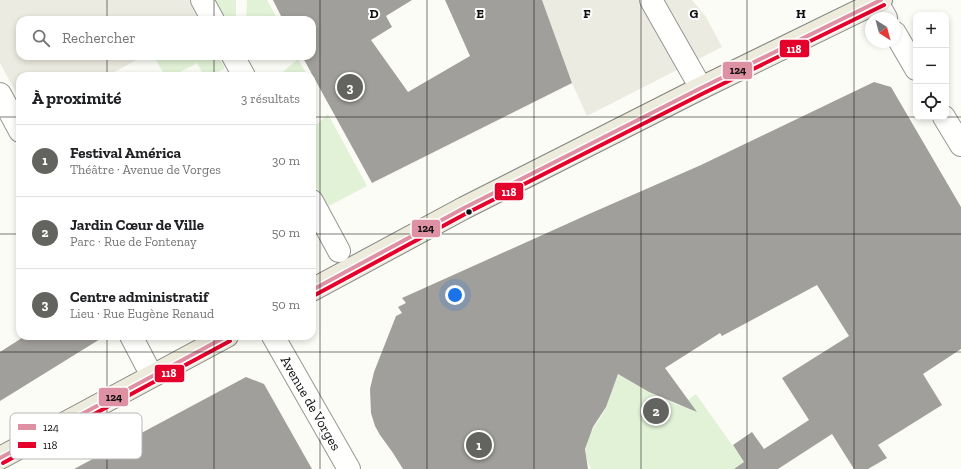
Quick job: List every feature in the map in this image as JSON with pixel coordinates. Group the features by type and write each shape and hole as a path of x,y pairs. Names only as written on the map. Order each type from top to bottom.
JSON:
{"main road":[{"path":"316,288 464,208 701,88 882,7"},
{"path":"83,413 219,340"},
{"path":"0,458 10,453"}],"street":[{"path":"202,0 211,16"},
{"path":"651,0 701,88"},
{"path":"901,43 913,64"},
{"path":"235,60 242,72"},
{"path":"0,94 16,124"},
{"path":"946,120 961,145"},
{"path":"316,208 339,251"},
{"path":"133,340 152,376"},
{"name":"Avenue de Vorges","path":"275,340 349,469"}],"green space":[{"path":"215,0 236,0 236,16 224,16"},
{"path":"247,0 267,0 276,16 246,16"},
{"path":"156,60 220,60 225,68 218,72 202,72 197,63 180,72 163,72"},
{"path":"299,60 306,72 283,72"},
{"path":"328,114 367,186 327,207 316,187 316,125"},
{"path":"611,370 649,392 680,406 696,394 749,469 591,469 587,459 587,441 608,401"}],"shaded area":[{"path":"0,0 215,0 224,16 16,16 16,60 137,60 114,72 16,72 16,93 0,63"},
{"path":"542,0 692,0 706,17 722,47 587,116 572,83"}],"building":[{"path":"273,0 412,0 386,16 392,27 371,40 408,92 470,56 445,0 542,0 572,83 372,183 316,81 316,72 311,72 304,60 316,60 316,16 281,16"},
{"path":"874,82 891,87 961,207 961,349 923,374 942,405 878,445 887,458 868,469 854,469 832,434 778,469 734,469 744,462 733,445 752,432 764,449 809,420 782,378 849,336 817,285 722,336 720,333 665,368 697,412 649,392 618,374 606,407 593,427 585,449 588,469 403,469 375,426 371,413 370,389 374,372 396,316 402,313 398,307 406,303 402,298 701,165"},
{"path":"19,340 99,340 0,401 0,352"},
{"path":"246,377 264,384 312,469 74,469 93,459 142,459 142,433"}],"transit line":[{"name":"124","path":"316,288 464,208 701,88 881,0"},
{"name":"118","path":"316,294 467,213 704,93 884,5"},
{"name":"124","path":"84,413 220,340"},
{"name":"118","path":"96,413 230,341"},
{"name":"124","path":"0,458 10,453"},
{"name":"118","path":"3,463 10,459"}],"place":[{"name":"Centre administratif","path":"350,87"},
{"name":"Jardin Cœur de Ville","path":"656,411"},
{"name":"Festival América","path":"479,445"}]}
